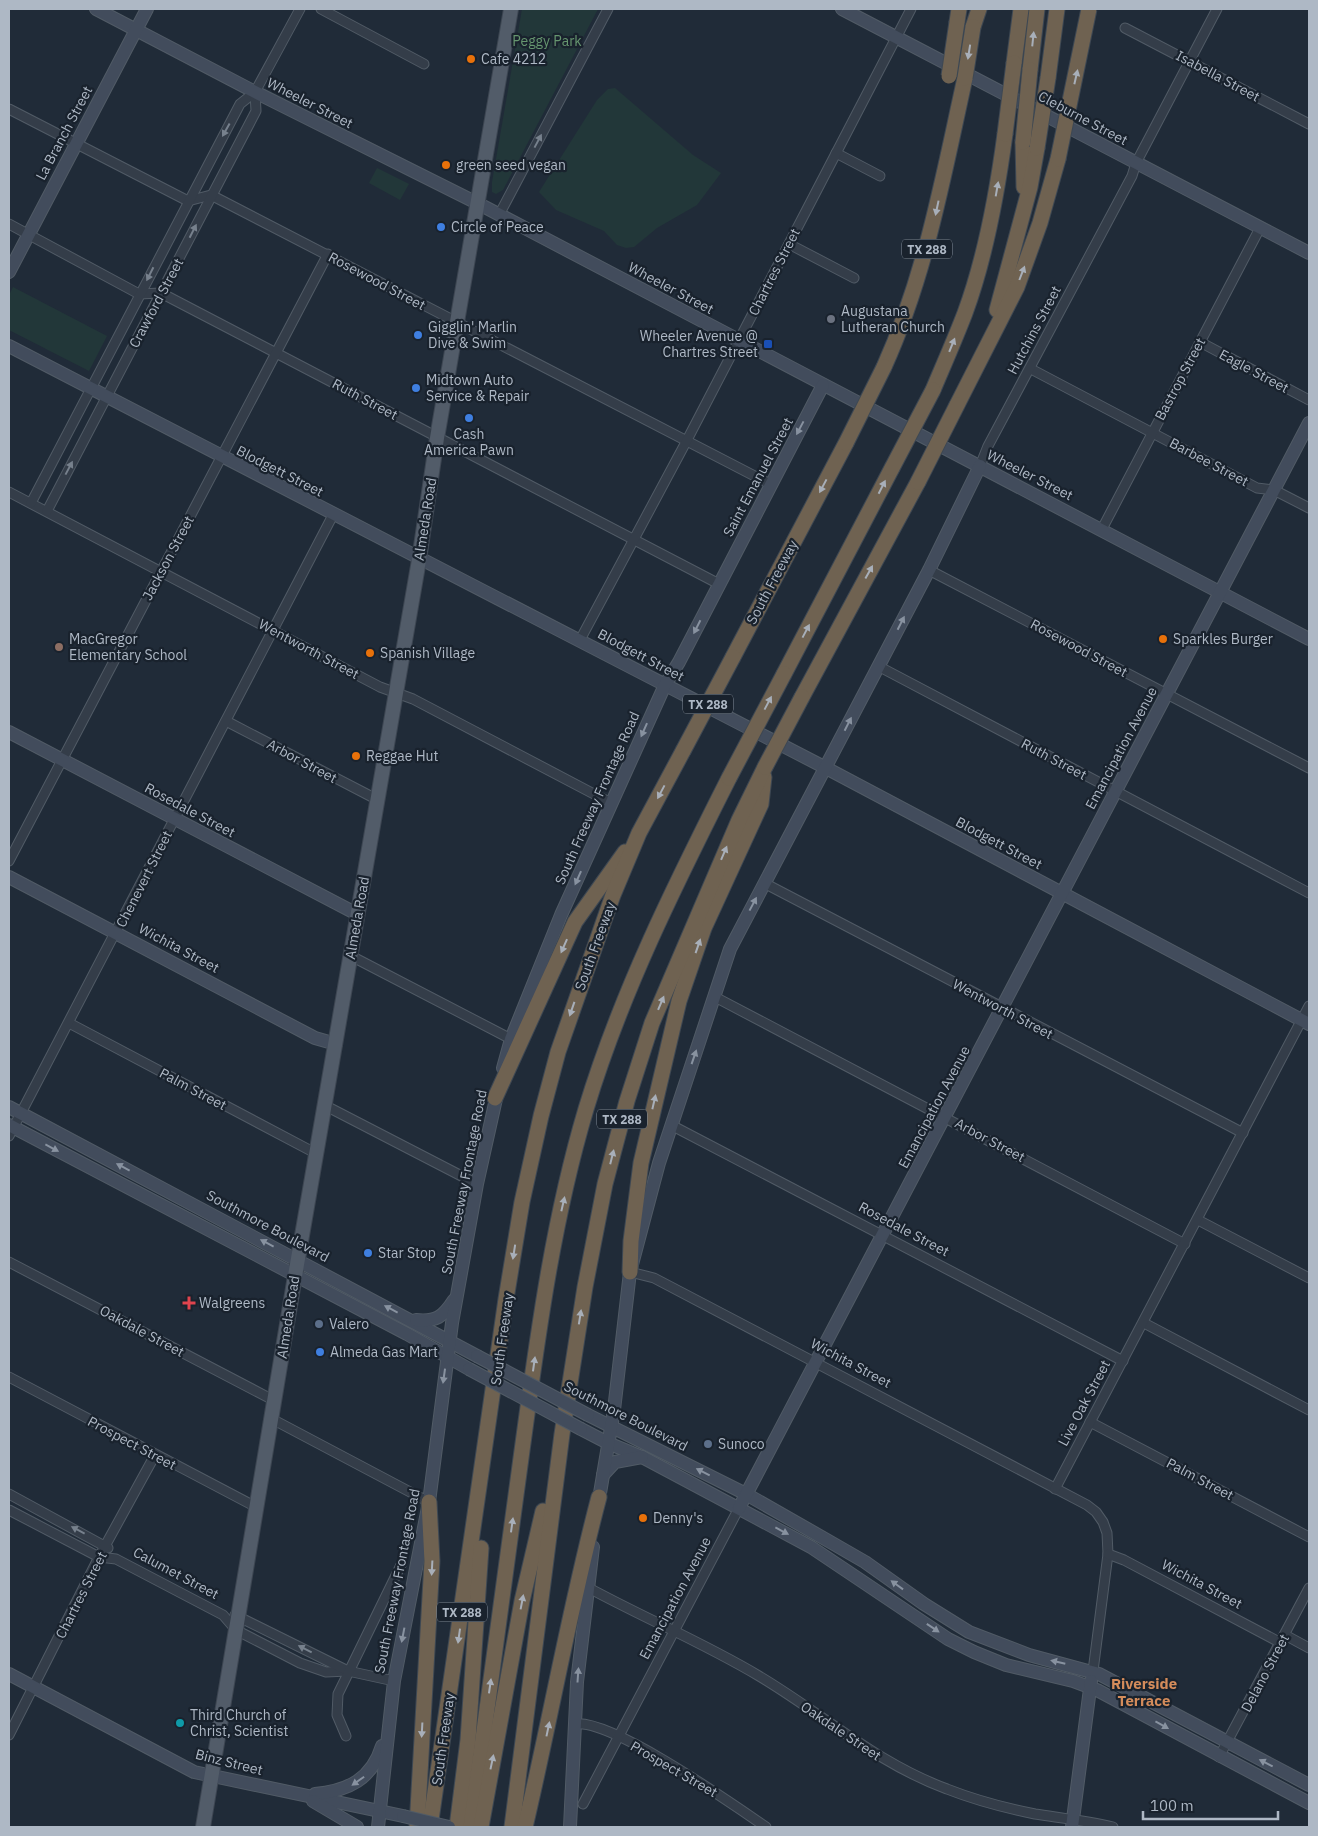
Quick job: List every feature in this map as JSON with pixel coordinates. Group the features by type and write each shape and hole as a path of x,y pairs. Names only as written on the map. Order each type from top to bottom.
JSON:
{"highway":[{"path":"970,9 973,27"},
{"path":"973,27 979,9"},
{"path":"471,1827 535,1355 552,1253 586,1110 632,982 672,892 729,778 933,390 966,311 996,194 1021,9"},
{"path":"1024,206 1023,142 1036,9"},
{"path":"969,379 1003,293 1038,148 1057,9"},
{"path":"969,379 1000,324 1017,287 1042,215 1058,158 1080,61 1088,9"},
{"path":"958,15 949,76 961,97"},
{"name":"South Freeway","path":"430,1827 522,1202 541,1116 572,1009 613,895 639,833 846,443 884,366 907,313 925,257 961,97 973,27"},
{"name":"TX 288","path":"512,1827 562,1434 588,1268 605,1184 627,1101 652,1023 755,801 765,767 918,482 969,379"},
{"path":"630,1272 631,1240 641,1163 679,1001 704,928 755,801"},
{"path":"496,1098 575,922 639,833"},
{"path":"457,1827 468,1740 476,1610 494,1397"},
{"path":"481,1827 522,1601 562,1434"},
{"path":"525,1827 547,1731 580,1569 599,1497"},
{"path":"417,1827 432,1562 429,1502"}],"main road":[{"name":"Wheeler Street","path":"96,9 255,92 479,204 1309,639"},
{"name":"La Branch Street","path":"9,272 147,9"},
{"name":"Almeda Road","path":"203,1827 213,1777 256,1507 295,1276 318,1154 357,914 419,560 437,438 479,204 511,9"},
{"name":"Cleburne Street","path":"842,9 1309,253"},
{"name":"Blodgett Street","path":"9,346 419,560 580,640 826,768 1306,1022"},
{"name":"Saint Emanuel Street","path":"719,584 823,385"},
{"name":"Emancipation Avenue","path":"739,1508 884,1236 945,1116 1309,423"},
{"name":"Hutchins Street","path":"878,666 980,466"},
{"name":"South Freeway Frontage Road","path":"378,1827 394,1681 429,1502 449,1341 477,1184 511,1039 561,915 611,803 665,685 719,584"},
{"path":"572,1826 581,1636 599,1497 611,1426 630,1272 647,1202 730,949 796,819 826,768 878,666"},
{"name":"Rosedale Street","path":"9,732 357,914"},
{"name":"Wichita Street","path":"9,877 315,1038 336,1044"},
{"name":"Southmore Boulevard","path":"9,1107 413,1320 588,1415 746,1494 865,1562 924,1604 969,1632 998,1645 1029,1655 1092,1671 1309,1785"},
{"name":"Southmore Boulevard","path":"10,1130 207,1229 581,1429 644,1458 811,1547 948,1639 998,1662 1090,1688 1309,1803"},
{"path":"207,1229 214,1215"},
{"path":"413,1320 436,1320 445,1314 458,1293"},
{"path":"603,1476 616,1462 644,1458"},
{"path":"915,1616 924,1604"},
{"path":"1072,1824 1092,1671"},
{"name":"Binz Street","path":"9,1674 194,1772 449,1827"},
{"path":"300,1794 347,1788 363,1778 379,1757 389,1724"},
{"path":"300,1794 357,1827"}],"street":[{"name":"Crawford Street","path":"31,503 240,104 255,92 300,9"},
{"path":"321,9 424,64"},
{"path":"499,215 608,9"},
{"name":"Chartres Street","path":"580,640 686,442 911,9"},
{"name":"Hutchins Street","path":"980,466 988,446 1031,369 1217,9"},
{"name":"Isabella Street","path":"1126,28 1309,124"},
{"name":"Crawford Street","path":"47,511 256,111 255,92"},
{"path":"9,109 188,201 211,195"},
{"path":"836,153 880,176"},
{"name":"Rosewood Street","path":"211,195 770,484"},
{"path":"9,224 139,294"},
{"name":"Bastrop Street","path":"1102,530 1260,228"},
{"path":"789,244 854,278"},
{"name":"Jackson Street","path":"9,862 328,254"},
{"name":"Ruth Street","path":"139,294 161,293 719,584"},
{"name":"Eagle Street","path":"1200,342 1309,400"},
{"name":"Barbee Street","path":"1031,369 1257,488 1274,490 1309,508"},
{"name":"Wentworth Street","path":"9,492 380,687 395,692 611,803"},
{"name":"Chenevert Street","path":"10,1130 69,1023 332,515"},
{"name":"Rosewood Street","path":"928,570 1309,768"},
{"name":"Ruth Street","path":"878,666 1309,893"},
{"name":"Arbor Street","path":"226,721 378,800"},
{"name":"Wentworth Street","path":"764,883 1002,1009 1243,1133"},
{"path":"351,956 511,1039"},
{"name":"Arbor Street","path":"715,997 945,1116 1185,1244"},
{"name":"Live Oak Street","path":"1055,1489 1243,1133 1306,1022 1309,1006"},
{"name":"Palm Street","path":"69,1023 318,1154"},
{"path":"326,1106 477,1184"},
{"name":"Rosedale Street","path":"671,1125 1123,1361"},
{"path":"1198,1220 1309,1278"},
{"name":"Oakdale Street","path":"9,1262 275,1401"},
{"name":"Wichita Street","path":"630,1272 654,1278 817,1362 1055,1489"},
{"path":"1144,1323 1309,1410"},
{"name":"Prospect Street","path":"9,1378 256,1507"},
{"path":"272,1419 429,1502"},
{"name":"Palm Street","path":"1090,1422 1309,1537"},
{"name":"Chartres Street","path":"9,1735 99,1558 155,1455"},
{"path":"1055,1489 1087,1505 1096,1512 1107,1533 1108,1554 1092,1671"},
{"name":"Calumet Street","path":"9,1494 106,1545 116,1559"},
{"name":"Emancipation Avenue","path":"583,1804 617,1736 739,1508"},
{"name":"Calumet Street","path":"9,1510 99,1558 116,1559 223,1615 236,1630"},
{"name":"Wichita Street","path":"1108,1554 1124,1560 1283,1639 1309,1648"},
{"path":"346,1736 336,1715 338,1694 402,1563"},
{"name":"Oakdale Street","path":"587,1587 675,1629 761,1677 860,1746 908,1773 947,1789 991,1803 1072,1824 1113,1827"},
{"name":"Delano Street","path":"1219,1757 1309,1588"},
{"name":"Calumet Street","path":"223,1615 238,1615"},
{"path":"238,1615 348,1671 394,1681"},
{"path":"236,1630 300,1663 326,1672 348,1671"},
{"name":"Prospect Street","path":"576,1724 584,1723 617,1736 684,1773 766,1827"}],"green space":[{"name":"Peggy Park","path":"522,9 598,9 503,190 496,194 492,192 492,182"},
{"path":"615,88 693,155 721,173 697,205 657,228 634,247 626,248 617,245 604,231 556,210 539,192 597,100 608,89"},
{"path":"377,168 409,184 400,200 369,183"},
{"path":"13,287 107,336 89,371 9,330 9,295"}],"place":[{"name":"Cafe 4212","path":"471,59"},
{"name":"green seed vegan","path":"446,165"},
{"name":"Circle of Peace","path":"441,227"},
{"name":"Augustana Lutheran Church","path":"831,319"},
{"name":"Gigglin' Marlin Dive & Swim","path":"418,335"},
{"name":"Wheeler Avenue @ Chartres Street","path":"768,344"},
{"name":"Midtown Auto Service & Repair","path":"416,388"},
{"name":"Cash America Pawn","path":"469,418"},
{"name":"Sparkles Burger","path":"1163,639"},
{"name":"MacGregor Elementary School","path":"59,647"},
{"name":"Spanish Village","path":"370,653"},
{"name":"Reggae Hut","path":"356,756"},
{"name":"Star Stop","path":"368,1253"},
{"name":"Walgreens","path":"189,1303"},
{"name":"Valero","path":"319,1324"},
{"name":"Almeda Gas Mart","path":"320,1352"},
{"name":"Sunoco","path":"708,1444"},
{"name":"Denny's","path":"643,1518"},
{"name":"Third Church of Christ, Scientist","path":"180,1723"}],"district":[{"name":"Riverside Terrace","path":"1144,1692"}]}
